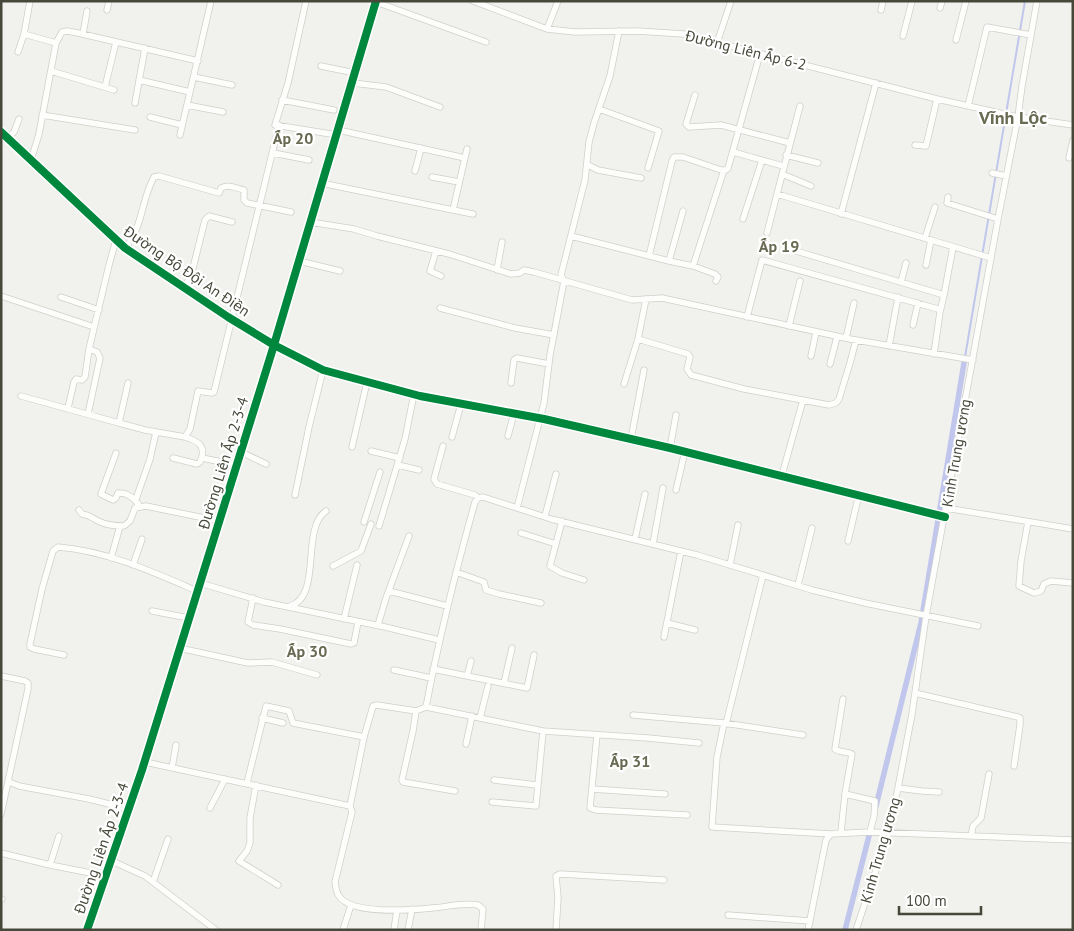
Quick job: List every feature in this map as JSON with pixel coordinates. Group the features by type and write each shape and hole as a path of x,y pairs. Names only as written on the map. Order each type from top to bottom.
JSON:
{"street":[{"path":"18,52 24,34 30,1"},
{"path":"107,10 109,1"},
{"path":"180,135 211,1"},
{"path":"306,1 275,125 337,133 465,158"},
{"path":"547,29 558,1"},
{"path":"717,43 731,1"},
{"path":"881,10 883,1"},
{"path":"903,36 912,1"},
{"path":"956,40 966,1"},
{"name":"Kinh Trung ương","path":"856,930 898,788 915,693 922,615 941,515 946,508 968,359 990,258 995,218 1006,176 1037,1"},
{"path":"376,2 486,42"},
{"name":"Đường Liên Ấp 2-3-4","path":"87,930 129,809 237,465 376,2"},
{"name":"Đường Liên Ấp 6-2","path":"477,2 547,29 574,32 619,31 684,34 937,99 1016,116 1073,125"},
{"path":"82,34 87,11"},
{"path":"968,106 987,27 1032,35"},
{"path":"517,508 544,403 564,281 561,275 588,165 589,142 610,76 619,31"},
{"path":"31,160 39,134 56,43 62,32 82,34 198,61"},
{"path":"24,34 56,43"},
{"path":"105,87 116,42"},
{"path":"135,103 145,48"},
{"path":"693,266 724,170 728,168 740,131 760,54"},
{"path":"321,66 355,74"},
{"path":"51,71 114,90"},
{"path":"194,77 232,85"},
{"path":"139,80 190,92"},
{"path":"353,82 386,87 440,107"},
{"path":"841,214 876,83"},
{"path":"695,95 687,126 692,128 721,125 790,143"},
{"path":"915,145 926,146 937,99"},
{"path":"282,100 334,110"},
{"path":"187,105 223,112"},
{"path":"767,232 800,106"},
{"path":"599,109 658,131 648,168"},
{"path":"42,115 134,130"},
{"path":"150,117 182,125"},
{"path":"7,138 14,132 19,120"},
{"path":"185,437 190,429 198,390 214,392 279,125"},
{"name":"Đường Bộ Đội An Điền","path":"1,132 125,248 274,345 323,370 414,394 540,418 631,438 941,515"},
{"path":"1070,158 1073,140"},
{"path":"415,171 421,148"},
{"path":"453,210 467,149"},
{"path":"733,152 783,166"},
{"path":"273,153 309,160"},
{"path":"786,155 818,163"},
{"path":"649,256 674,157 683,157 724,170"},
{"path":"743,220 762,160"},
{"path":"588,165 598,170 642,178"},
{"path":"992,173 1006,176"},
{"path":"782,174 811,186"},
{"path":"125,248 133,240 154,177 159,176 218,193 221,188 226,186 235,187 244,190 244,200 247,203 291,212"},
{"path":"432,177 459,182"},
{"path":"322,183 473,214"},
{"path":"777,194 990,258"},
{"path":"948,197 947,203 995,218"},
{"path":"926,265 928,239 934,207"},
{"path":"669,261 683,211"},
{"path":"184,288 191,276 205,220 209,216 213,216 232,222"},
{"path":"310,222 354,229 511,274 520,273 524,270 632,300 662,298 837,337 968,359"},
{"path":"571,236 693,266 716,274 718,277 716,282"},
{"path":"68,408 74,382 76,379 82,380 84,377 94,326 116,240"},
{"path":"497,270 502,242"},
{"path":"934,354 953,247"},
{"path":"436,251 430,272 441,276"},
{"path":"796,251 944,295"},
{"path":"747,317 762,260 898,297 938,309 940,312"},
{"path":"299,261 340,271"},
{"path":"901,282 906,262"},
{"path":"789,326 800,281"},
{"path":"1,296 94,326"},
{"path":"60,297 99,310"},
{"path":"889,346 898,297"},
{"path":"624,384 638,339 646,299"},
{"path":"846,338 854,303"},
{"path":"913,325 918,303"},
{"path":"440,308 515,328 554,335"},
{"path":"811,356 816,332"},
{"path":"830,364 837,337"},
{"path":"638,339 688,354 690,357 687,369 691,375 744,389 829,405 836,403 839,399 856,340"},
{"path":"88,414 100,359 97,352 89,349"},
{"path":"511,383 514,360 517,358 549,364"},
{"path":"295,496 323,370"},
{"path":"631,438 644,370"},
{"path":"352,447 367,382"},
{"path":"119,423 128,383"},
{"path":"378,526 399,461 414,394"},
{"path":"21,396 119,423 185,437 201,445 203,450 200,463 197,464 173,458"},
{"path":"782,475 803,400"},
{"path":"452,437 461,404"},
{"path":"508,436 514,413"},
{"path":"670,448 676,415"},
{"path":"136,499 150,459 156,432"},
{"path":"443,446 434,479 437,484 475,495 478,498"},
{"path":"371,451 419,470"},
{"path":"676,490 685,451"},
{"path":"241,452 266,464"},
{"path":"116,453 101,489 101,495 113,500 118,493 122,493 136,499 140,507"},
{"path":"202,458 237,465"},
{"path":"364,522 380,472"},
{"path":"544,516 556,474"},
{"path":"653,544 663,488"},
{"path":"635,539 645,494"},
{"path":"848,541 858,494"},
{"path":"426,707 439,640 456,572 475,502 483,496 544,516 681,551 865,603 978,626"},
{"path":"79,510 82,514 89,515 100,522 120,526 124,526 130,520 135,508 146,506 219,522"},
{"path":"946,508 1073,529"},
{"path":"288,607 300,601 306,591 317,522 321,514 326,511"},
{"path":"562,521 550,566 584,580"},
{"path":"1028,522 1021,561 1019,586 1034,593 1041,591 1044,584 1051,581 1073,583"},
{"path":"332,566 361,551 371,524"},
{"path":"730,565 738,525"},
{"path":"112,558 120,526"},
{"path":"798,585 812,528"},
{"path":"521,533 556,544"},
{"path":"378,626 409,536"},
{"path":"132,565 142,539"},
{"path":"64,654 34,649 30,646 42,589 53,550 58,547 74,548 112,558 197,591"},
{"path":"664,637 681,551"},
{"path":"344,619 357,565"},
{"path":"456,572 484,582 486,590 542,603"},
{"path":"763,575 717,757 712,827 831,834 870,832 1073,840"},
{"path":"200,583 288,607 439,640"},
{"path":"389,591 447,606"},
{"path":"253,598 248,622 253,625 351,644 354,643 358,622"},
{"path":"152,611 188,618"},
{"path":"667,623 695,630"},
{"path":"179,648 248,663 272,662 318,675"},
{"path":"504,683 512,648"},
{"path":"433,669 527,688 534,655"},
{"path":"467,676 471,661"},
{"path":"394,670 431,678"},
{"path":"1,676 28,683 1,814"},
{"path":"480,718 488,686"},
{"path":"915,693 1018,717 1020,725 1014,766"},
{"path":"841,832 852,754 838,751 835,748 843,699"},
{"path":"247,784 266,706 289,711 293,722 364,737"},
{"path":"482,930 482,909 478,904 397,910 371,909 352,905 343,901 339,896 336,882 352,812 350,806 364,737 373,706 416,711 426,707 543,731 699,743"},
{"path":"416,711 402,780 403,782 454,790"},
{"path":"633,715 725,724 803,735"},
{"path":"466,744 472,716"},
{"path":"262,718 283,724"},
{"path":"492,802 536,806 543,731"},
{"path":"597,735 590,808 596,810 687,815"},
{"path":"172,768 176,745"},
{"path":"144,762 350,806"},
{"path":"971,836 973,826 981,818 989,774"},
{"path":"210,808 225,779"},
{"path":"494,780 538,785"},
{"path":"9,782 19,786 89,799 129,809"},
{"path":"256,785 250,818 250,843 247,851 238,861 278,885"},
{"path":"898,788 922,792 939,792"},
{"path":"592,789 665,794"},
{"path":"845,794 875,801 870,832"},
{"path":"808,930 826,840 831,834"},
{"path":"50,865 59,836"},
{"path":"153,882 168,839"},
{"path":"1,853 106,876"},
{"path":"112,861 132,869 153,882 216,930"},
{"path":"556,930 558,898 556,876 560,874 664,880"},
{"path":"343,930 352,905"},
{"path":"408,930 412,909"},
{"path":"394,930 397,910"},
{"path":"728,916 810,921"}],"waterway":[{"path":"964,363 1025,1"},
{"path":"876,806 921,623 964,363"},
{"path":"845,930 871,828"}],"cycle path":[{"path":"87,930 142,770 274,345 376,1"},
{"path":"1,132 125,248 228,317 274,345 323,370 420,396 544,419 670,448 945,517"}],"district":[{"name":"Vĩnh Lộc","path":"1013,117"},
{"name":"Ấp 20","path":"293,138"},
{"name":"Ấp 19","path":"779,246"},
{"name":"Ấp 30","path":"307,651"},
{"name":"Ấp 31","path":"630,761"}]}
